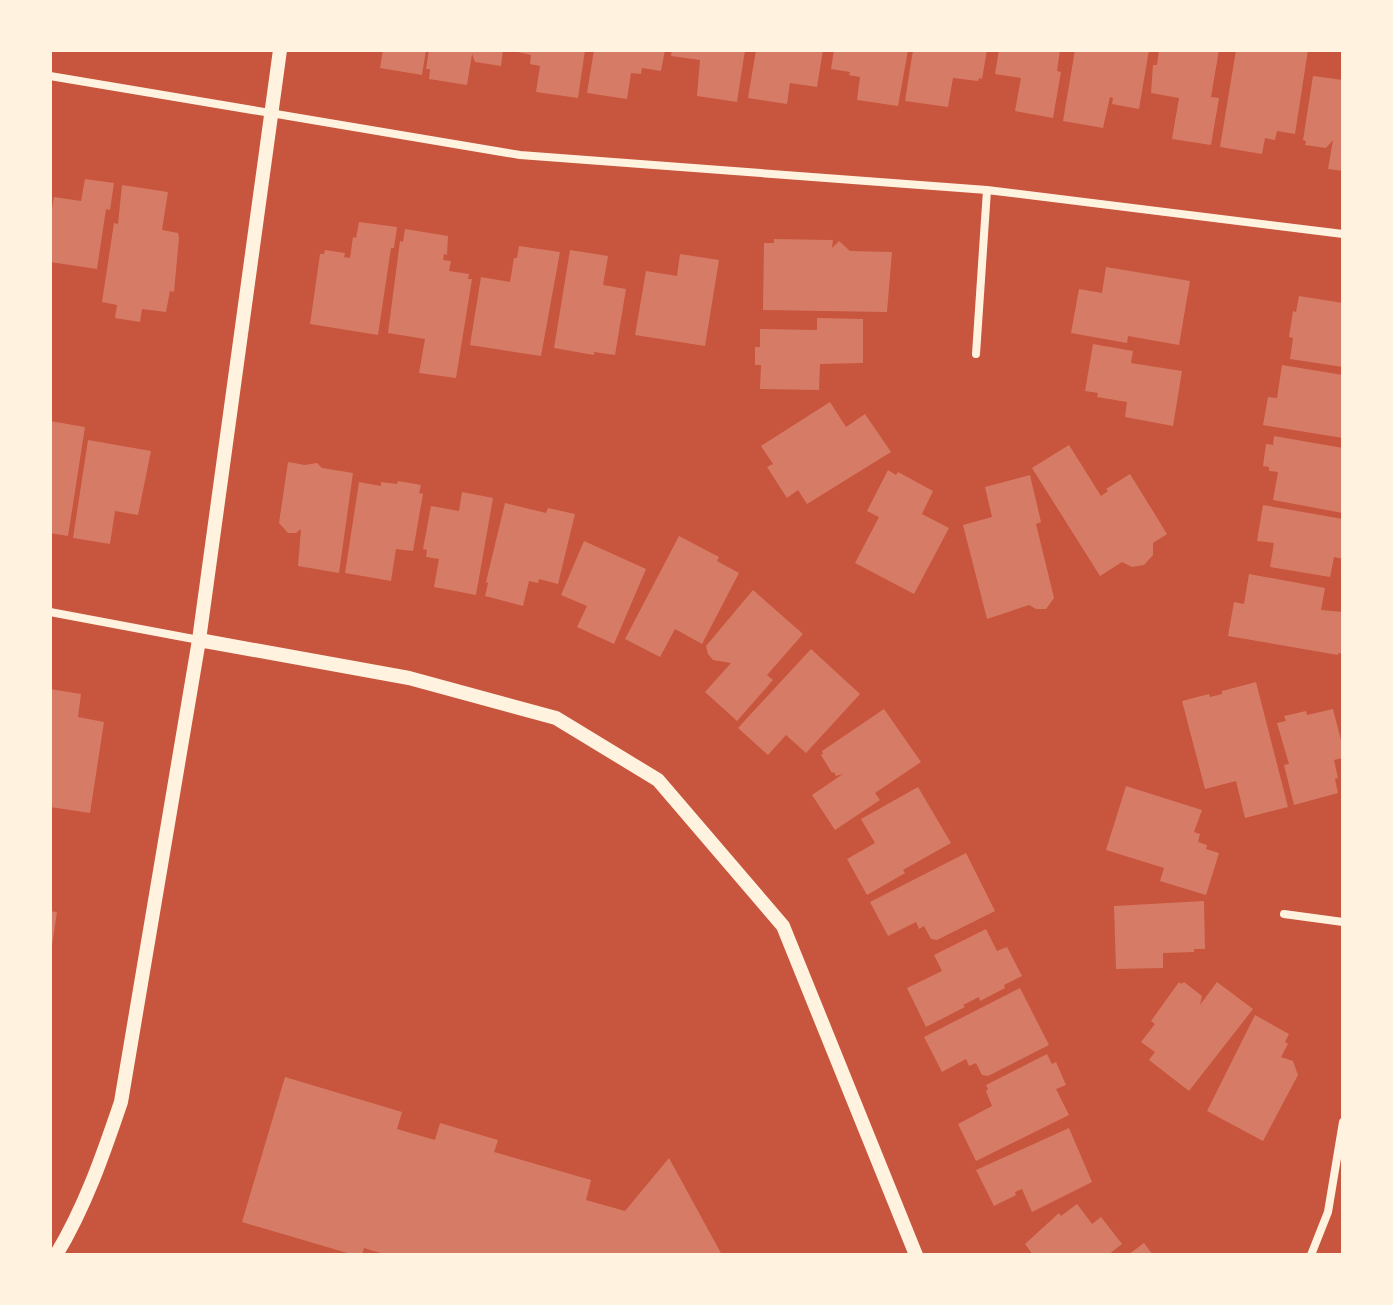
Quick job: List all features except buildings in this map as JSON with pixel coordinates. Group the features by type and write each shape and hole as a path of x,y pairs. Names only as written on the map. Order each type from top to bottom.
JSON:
{"street":[{"path":"56,1255 71,1230 101,1161 121,1102 199,640 280,50"},
{"path":"50,76 520,155 987,190 1343,234"},
{"path":"976,354 987,190"},
{"path":"50,612 409,678 556,718 658,780 783,926 916,1255"},
{"path":"1284,914 1343,922"},
{"path":"1311,1255 1328,1212 1343,1122"}]}
